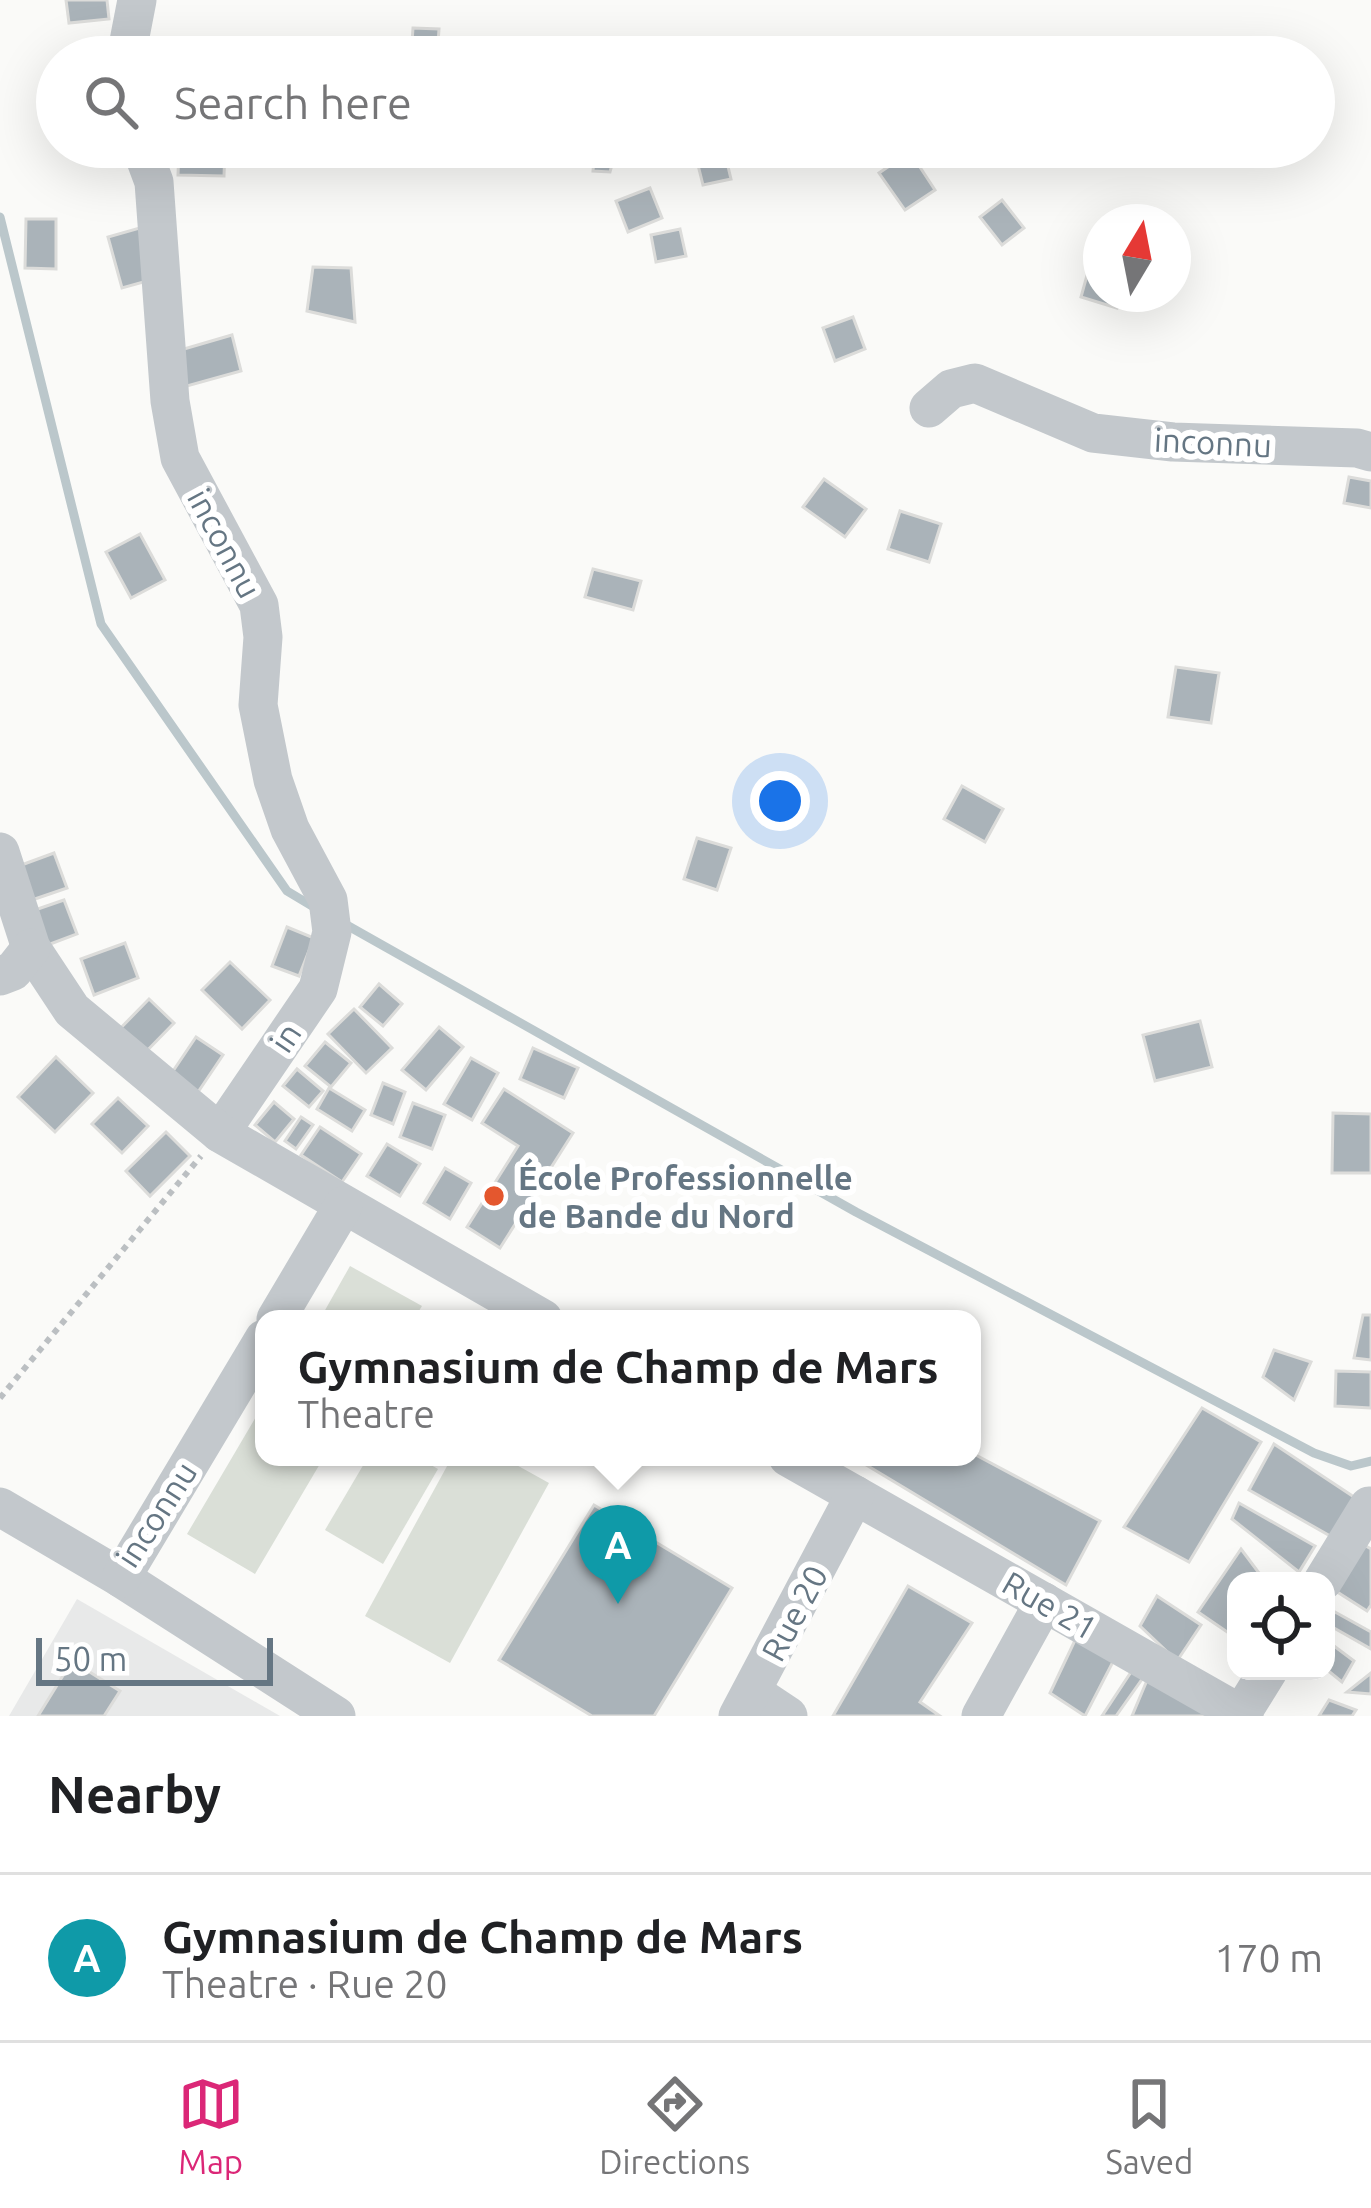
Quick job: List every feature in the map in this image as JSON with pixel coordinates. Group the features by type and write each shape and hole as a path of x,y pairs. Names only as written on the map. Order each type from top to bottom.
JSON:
{"street":[{"path":"130,36 137,0"},
{"name":"inconnu","path":"149,168 154,182 170,401 180,458 259,605 263,637 258,705 273,780 290,829 328,900 332,932"},
{"name":"inconnu","path":"928,408 951,389 975,383 1093,433 1371,452"},
{"path":"0,852 32,948 72,1010 220,1133 527,1310"},
{"name":"in","path":"220,1133 318,989 332,932"},
{"path":"0,976 13,971 32,948"},
{"path":"281,1310 343,1206"},
{"name":"inconnu","path":"0,1508 121,1578 255,1354"},
{"name":"Rue 21","path":"804,1466 1242,1715"},
{"name":"Rue 20","path":"788,1716 745,1704 855,1495"},
{"path":"1329,1572 1370,1506"},
{"path":"121,1578 336,1716"},
{"path":"981,1716 1044,1602"},
{"path":"1242,1715 1263,1680"}],"path":[{"path":"0,1398 220,1133"}],"shaded area":[{"path":"350,1266 422,1306 420,1310 325,1310"},
{"path":"255,1418 255,1466 319,1466 255,1574 187,1534"},
{"path":"363,1466 438,1469 383,1564 325,1530"},
{"path":"447,1466 518,1466 549,1483 450,1663 365,1616"},
{"path":"77,1599 280,1716 9,1716"}],"building":[{"path":"66,0 107,0 109,19 69,23"},
{"path":"413,28 439,29 438,36 412,36"},
{"path":"178,168 224,168 224,176 178,175"},
{"path":"699,168 728,168 731,179 703,185"},
{"path":"886,168 921,168 935,190 905,210 879,173"},
{"path":"650,188 662,218 628,232 616,201"},
{"path":"1002,200 1024,228 1002,245 980,217"},
{"path":"26,219 56,219 56,269 25,268"},
{"path":"143,227 158,278 122,288 108,237"},
{"path":"680,229 686,256 656,262 651,235"},
{"path":"313,267 351,268 355,322 307,311"},
{"path":"853,317 865,349 835,361 823,328"},
{"path":"232,335 241,371 187,386 177,351"},
{"path":"1349,477 1371,481 1371,508 1344,503"},
{"path":"824,479 866,509 845,537 803,507"},
{"path":"900,511 941,524 929,562 888,549"},
{"path":"140,534 165,580 131,598 106,552"},
{"path":"593,569 641,581 633,610 585,597"},
{"path":"1176,667 1219,673 1211,723 1168,717"},
{"path":"962,786 1003,809 985,842 944,819"},
{"path":"697,838 731,848 717,890 684,879"},
{"path":"54,853 67,888 29,901 16,867"},
{"path":"64,900 77,934 45,946 32,911"},
{"path":"287,927 314,938 299,976 272,966"},
{"path":"125,943 138,978 94,995 81,959"},
{"path":"230,962 270,1000 242,1029 202,990"},
{"path":"379,984 402,1004 383,1026 360,1007"},
{"path":"149,999 174,1023 135,1063 110,1039"},
{"path":"354,1009 392,1048 366,1073 328,1034"},
{"path":"1200,1021 1212,1067 1155,1081 1143,1035"},
{"path":"439,1027 463,1047 426,1090 402,1070"},
{"path":"196,1037 223,1055 194,1098 167,1080"},
{"path":"325,1042 351,1063 331,1087 305,1066"},
{"path":"533,1048 578,1068 564,1098 520,1079"},
{"path":"56,1057 93,1093 55,1132 18,1097"},
{"path":"471,1058 498,1073 472,1120 444,1104"},
{"path":"297,1069 323,1091 309,1107 283,1086"},
{"path":"383,1083 405,1092 393,1124 371,1115"},
{"path":"329,1088 365,1110 352,1131 317,1109"},
{"path":"504,1089 573,1133 500,1248 467,1227 518,1146 482,1123"},
{"path":"118,1098 148,1126 122,1153 92,1124"},
{"path":"274,1102 294,1119 275,1142 255,1125"},
{"path":"413,1103 445,1115 432,1149 400,1137"},
{"path":"1333,1113 1371,1114 1371,1173 1332,1173"},
{"path":"301,1117 313,1125 296,1149 285,1141"},
{"path":"320,1127 361,1154 342,1182 301,1155"},
{"path":"166,1132 190,1156 150,1196 126,1171"},
{"path":"387,1144 420,1164 400,1196 367,1176"},
{"path":"445,1168 471,1183 450,1219 424,1203"},
{"path":"1363,1315 1371,1315 1371,1360 1354,1358"},
{"path":"1274,1350 1311,1362 1294,1400 1263,1377"},
{"path":"1336,1371 1371,1372 1371,1408 1335,1406"},
{"path":"1202,1408 1261,1442 1189,1562 1124,1527"},
{"path":"1274,1444 1357,1499 1332,1537 1249,1490"},
{"path":"981,1458 1100,1521 1066,1585 868,1466 981,1466"},
{"path":"1239,1503 1315,1546 1299,1572 1232,1519"},
{"path":"594,1505 732,1588 654,1716 592,1716 499,1660"},
{"path":"1359,1542 1371,1549 1371,1605 1367,1611 1335,1591 1335,1581"},
{"path":"1241,1549 1258,1572 1227,1572 1227,1632 1198,1612"},
{"path":"908,1586 972,1623 920,1702 940,1716 833,1716"},
{"path":"1157,1596 1201,1625 1177,1661 1140,1626"},
{"path":"1335,1612 1371,1632 1371,1649 1335,1629"},
{"path":"1077,1636 1117,1654 1085,1716 1050,1693"},
{"path":"1335,1647 1354,1661 1342,1682 1335,1676"},
{"path":"72,1661 120,1691 104,1716 38,1716"},
{"path":"1135,1666 1145,1675 1116,1716 1102,1716"},
{"path":"1371,1673 1371,1694 1347,1692"},
{"path":"1148,1678 1228,1716 1132,1716"},
{"path":"1329,1700 1356,1710 1352,1716 1319,1716"}],"waterway":[{"path":"0,217 101,624 287,891 317,909"},
{"path":"343,923 856,1212 1314,1453 1351,1466 1371,1461"}],"place":[{"name":"École Professionnelle de Bande du Nord","path":"494,1196"},
{"name":"Gymnasium de Champ de Mars","path":"618,1604"}]}
